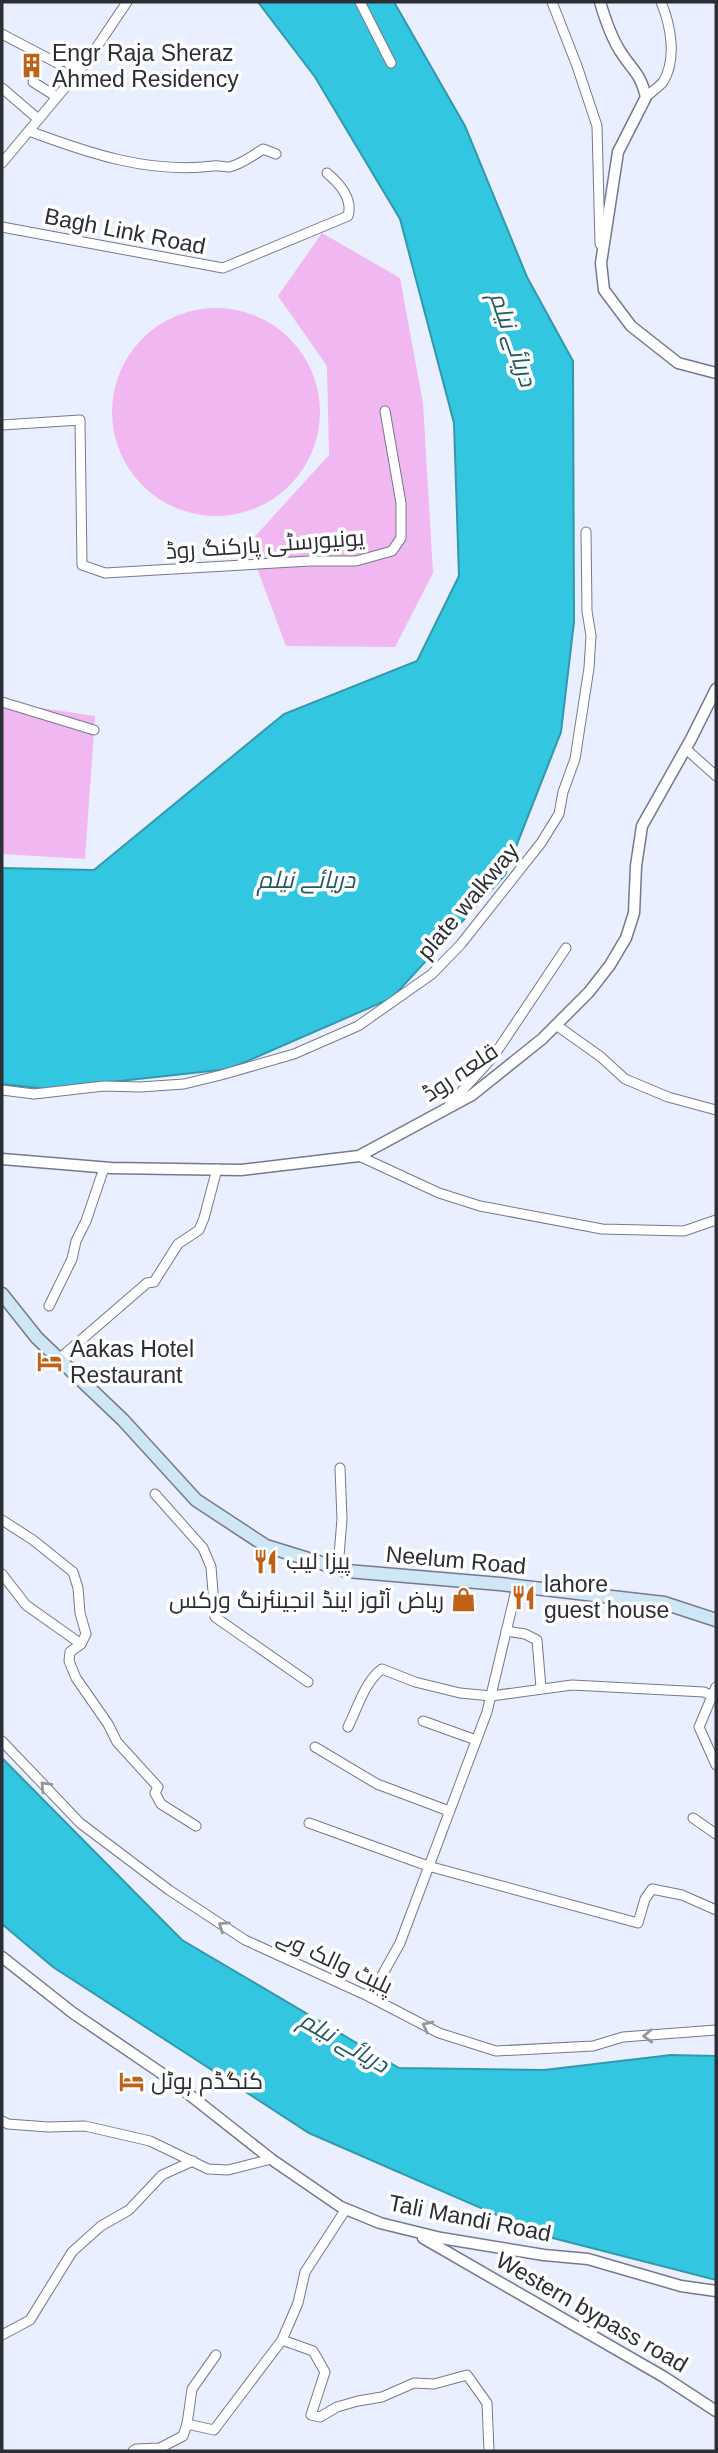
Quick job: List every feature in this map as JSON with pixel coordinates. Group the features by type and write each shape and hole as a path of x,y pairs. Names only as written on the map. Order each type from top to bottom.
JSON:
{"main road":[{"name":"Neelum Road","path":"2,1294 37,1338 123,1420 195,1500 266,1546 347,1571 517,1586 663,1603 716,1620"}],"street":[{"path":"2,163 79,70 127,2"},
{"path":"360,2 391,62"},
{"path":"552,2 597,126 604,290 631,326 678,363 716,373"},
{"path":"600,2 621,53 642,78 646,97"},
{"path":"601,264 618,152 646,97 662,83 672,55 666,14 661,2"},
{"path":"2,34 57,63 65,61 79,70"},
{"path":"33,82 57,97"},
{"path":"2,88 38,120"},
{"path":"29,131 66,145 139,166 200,169 215,165 230,167 262,149 276,155"},
{"name":"Bagh Link Road","path":"2,227 223,268 348,216 350,210 341,185 327,173"},
{"name":"یونیورسٹی پارکنگ روڈ","path":"2,425 80,420 82,565 105,573 310,561 356,562 392,551 401,538 401,503 385,411"},
{"name":"plate walkway","path":"2,1090 34,1094 104,1086 184,1084 221,1075 294,1054 358,1027 432,974 461,944 541,843 559,814 563,792 575,759 589,668 591,636 587,611 586,533"},
{"name":"قلعہ روڈ","path":"2,1159 104,1168 241,1170 359,1156 472,1095 542,1040 589,992 610,965 626,938 634,914 636,866 642,825 686,749 716,689"},
{"path":"2,702 94,730"},
{"path":"686,749 716,776"},
{"path":"446,1109 493,1057 566,948"},
{"path":"556,1025 601,1057 625,1079 668,1097 716,1110"},
{"path":"359,1156 439,1193 480,1206 601,1229 684,1231 716,1220"},
{"path":"49,1306 72,1259 76,1241 86,1221 104,1168"},
{"path":"60,1359 147,1283 154,1282 178,1244 199,1230 217,1169"},
{"path":"338,1568 342,1519 340,1468"},
{"path":"155,1494 203,1548 211,1567 215,1617 308,1682"},
{"path":"2,1520 33,1540 73,1572 86,1634 81,1644 70,1652 69,1661 76,1678 108,1724 117,1742 158,1787 155,1793 161,1804 195,1826"},
{"path":"2,1574 26,1605 42,1619 81,1644"},
{"path":"370,1997 400,1943 492,1696 517,1586"},
{"path":"506,1631 525,1634 537,1640 541,1688"},
{"path":"348,1727 369,1684 382,1669 426,1685 460,1693 492,1696 572,1685 714,1691 699,1727 716,1765"},
{"path":"424,1721 476,1740"},
{"name":"پلیٹ والک وے","path":"2,1741 80,1823 169,1890 245,1940 370,1997 439,2033 496,2051 593,2046 623,2037 716,2031"},
{"path":"315,1747 377,1784 449,1811"},
{"path":"692,1818 716,1834"},
{"path":"309,1823 428,1866 638,1923 645,1899 652,1889 682,1895 716,1910"},
{"name":"Tali Mandi Road","path":"2,1957 73,2013 167,2077 271,2159 346,2209 380,2222 441,2238 588,2259 681,2286 716,2291"},
{"path":"2,2121 8,2124 48,2127 85,2126 150,2141 208,2169 228,2170 271,2159"},
{"path":"2,2335 30,2320 72,2252 101,2226 129,2210 162,2175 193,2161"},
{"path":"187,2424 214,2430 231,2410 250,2379 282,2340 298,2303 305,2272 346,2209"},
{"name":"Western bypass road","path":"409,2230 664,2377 716,2411"},
{"path":"282,2340 313,2351 325,2372 311,2415 320,2417 337,2407 382,2398 414,2383 434,2384 467,2375 487,2403 489,2451"},
{"path":"134,2451 160,2448 183,2436 192,2389 216,2355"}],"shaded area":[{"path":"322,233 400,278 423,403 433,573 395,647 286,646 248,544 329,455 327,366 278,296"},
{"path":"216,308 256,316 274,325 290,338 303,354 312,372 320,412 312,452 303,470 290,486 274,499 256,508 216,516 176,508 158,499 142,486 129,470 120,452 112,412 120,372 129,354 142,338 158,325 176,316"},
{"path":"2,702 95,716 85,859 2,854"}],"water":[{"name":"دریائے نیلم","path":"258,2 394,2 465,126 527,277 573,361 574,622 561,732 505,875 392,998 229,1069 47,1089 2,1084 2,868 94,870 284,714 417,661 459,576 454,423 400,219 315,77"},
{"name":"دریائے نیلم","path":"2,1758 182,1940 399,2068 544,2070 671,2055 716,2056 716,2280 545,2236 309,2133 53,1967 2,1924"}],"place":[{"name":"Engr Raja Sheraz Ahmed Residency","path":"32,66"},
{"name":"Aakas Hotel Restaurant","path":"50,1362"},
{"name":"پیزا لیب","path":"266,1561"},
{"name":"lahore guest house","path":"524,1597"},
{"name":"ریاض آٹوز اینڈ انجینئرنگ ورکس","path":"464,1600"},
{"name":"کنگڈم ہوٹل","path":"131,2081"}]}
